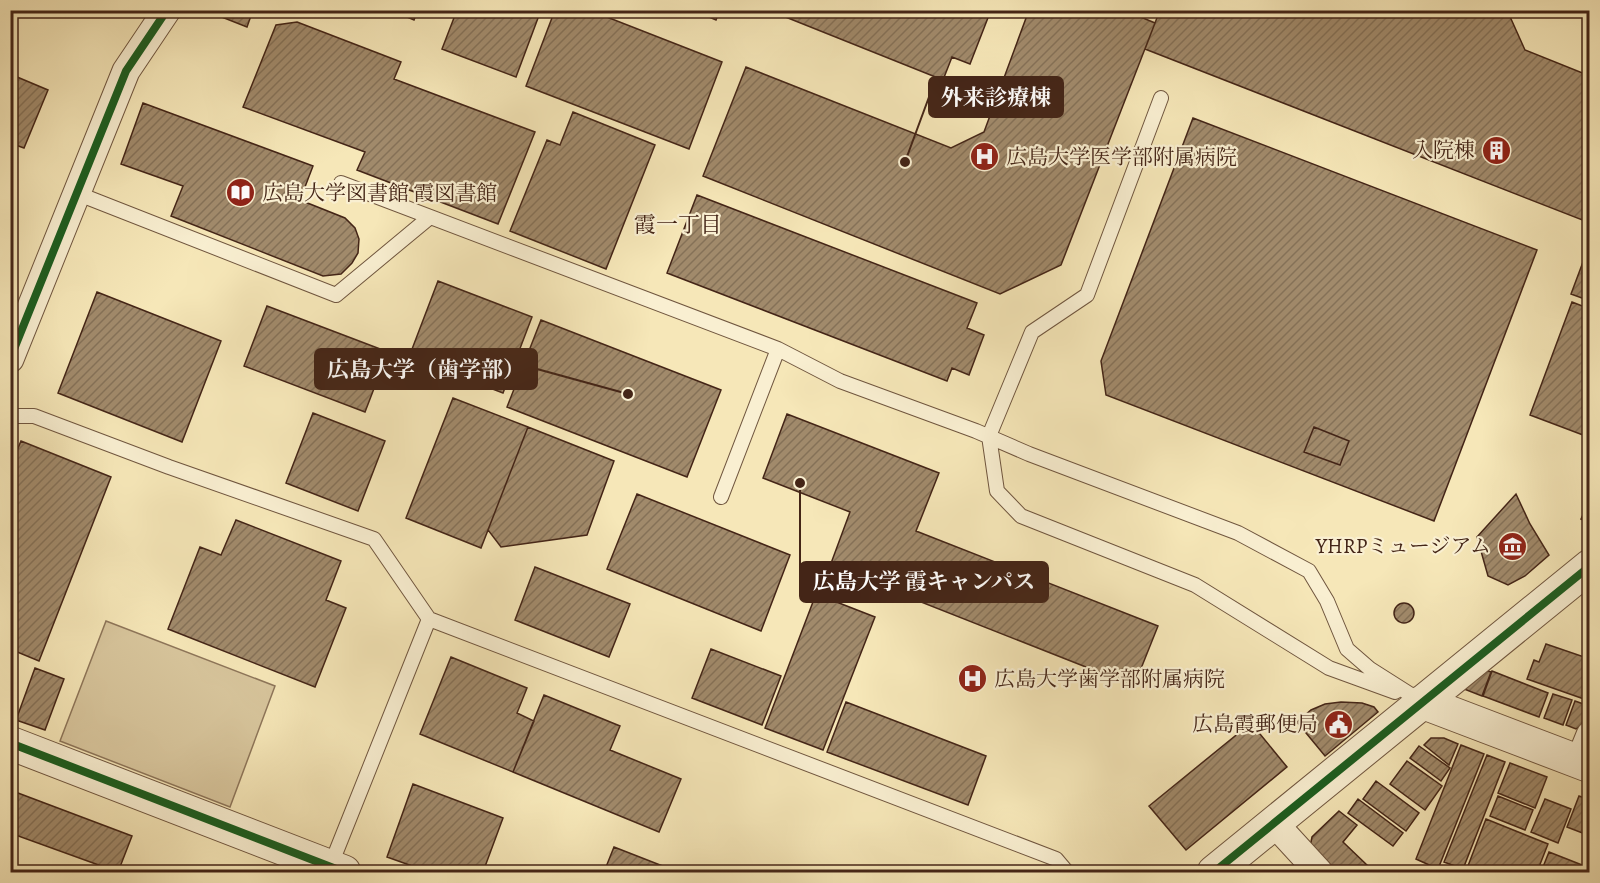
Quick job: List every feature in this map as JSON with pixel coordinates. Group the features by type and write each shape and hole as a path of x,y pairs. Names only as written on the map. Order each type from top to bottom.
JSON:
{"street":[{"path":"10,359 126,71 167,10"},
{"path":"1214,873 1590,566"},
{"path":"1422,702 1586,754"},
{"path":"10,743 337,870"},
{"path":"1275,824 1319,873"}],"lane":[{"path":"1161,98 1087,295 1032,332 989,436 997,490 1021,516 1196,585 1329,668 1422,702"},
{"path":"341,183 778,349 840,381 1238,533 1309,572 1327,601 1347,649 1370,669 1422,702"},
{"path":"76,193 336,296 430,217"},
{"path":"720,497 778,349"},
{"path":"10,416 34,417 374,539 429,619 1056,859 1067,873"},
{"path":"337,870 429,619"}],"shaded area":[{"path":"106,621 275,686 230,807 60,741"}],"building":[{"path":"204,10 253,10 247,27"},
{"path":"391,10 418,10 414,20"},
{"path":"457,10 541,10 516,77 442,49"},
{"path":"555,10 589,10 722,62 689,149 526,86"},
{"path":"693,10 720,10 716,20"},
{"path":"779,10 991,10 970,64 952,57 943,80 778,14"},
{"path":"1029,10 1124,10 1155,23 1061,265 1000,294 703,176 746,67 951,148 984,132"},
{"name":"入院棟","path":"1160,10 1507,10 1525,50 1590,76 1590,223 1145,49"},
{"path":"297,22 401,62 394,79 535,132 498,224 357,170 365,152 243,107 276,25"},
{"path":"10,74 48,90 24,148 10,143"},
{"name":"広島大学図書館 霞図書館","path":"143,103 313,166 300,200 345,218 355,228 359,239 358,253 352,263 341,274 323,276 171,216 183,186 121,164"},
{"path":"573,112 655,145 606,269 510,231 547,140 560,145"},
{"path":"1193,118 1537,250 1434,521 1106,395 1101,361"},
{"path":"697,195 977,303 967,328 984,335 969,375 952,368 947,381 667,273"},
{"path":"1583,262 1590,264 1590,301 1571,294"},
{"path":"438,281 532,317 503,393 409,357"},
{"path":"97,292 221,341 182,442 58,393"},
{"path":"1572,302 1590,309 1590,417 1583,435 1530,415"},
{"path":"267,306 388,352 365,412 244,366"},
{"path":"541,320 721,390 687,477 507,407"},
{"path":"453,398 528,427 481,548 406,518"},
{"path":"313,413 385,441 358,511 286,483"},
{"path":"787,414 939,473 916,531 1158,626 1134,686 830,566 850,512 763,478"},
{"path":"528,427 614,461 587,535 501,547 488,530"},
{"path":"1314,427 1349,441 1340,465 1304,452"},
{"path":"21,441 111,477 39,661 10,649 10,467"},
{"path":"637,494 790,555 761,631 607,569"},
{"name":"YHRPミュージアム","path":"1516,494 1530,524 1549,555 1525,576 1508,585 1488,576 1477,537"},
{"path":"1590,499 1590,523 1581,519"},
{"path":"236,520 341,561 326,600 346,608 315,687 168,629 200,547 221,555"},
{"path":"535,567 630,604 609,657 515,620"},
{"path":"816,594 875,617 823,750 765,728"},
{"path":"1404,603 1411,606 1414,613 1411,620 1404,623 1397,620 1394,613 1397,606"},
{"path":"1546,644 1590,659 1590,684 1584,699 1527,679 1534,660 1539,662"},
{"path":"711,649 781,676 762,725 692,698"},
{"path":"451,657 527,688 517,713 534,721 513,772 420,734"},
{"path":"35,668 64,679 45,730 16,720"},
{"path":"1480,668 1491,672 1482,696 1459,687"},
{"path":"1492,671 1548,693 1539,717 1483,696"},
{"path":"1553,694 1572,700 1563,725 1544,718"},
{"path":"544,695 620,726 610,750 681,779 659,832 513,772"},
{"path":"1575,701 1589,706 1582,725 1576,729 1566,725"},
{"path":"846,702 986,756 968,805 827,752"},
{"path":"1362,703 1374,707 1378,712 1325,756 1297,722 1311,710 1325,704"},
{"path":"1251,723 1287,767 1186,850 1149,806"},
{"path":"1431,738 1444,738 1458,744 1449,765 1424,745"},
{"path":"1461,745 1484,754 1438,869 1416,859"},
{"path":"1419,746 1450,768 1441,781 1410,758"},
{"path":"1487,755 1505,762 1463,869 1444,862"},
{"path":"1407,761 1442,786 1425,810 1390,784"},
{"path":"1510,763 1547,777 1535,808 1498,793"},
{"path":"1376,781 1419,813 1406,831 1363,799"},
{"path":"413,784 503,818 483,872 429,872 387,857"},
{"path":"10,790 132,836 118,872 10,833"},
{"path":"1498,796 1533,810 1525,830 1490,816"},
{"path":"1579,796 1590,800 1590,836 1567,827"},
{"path":"1358,799 1403,833 1393,846 1348,813"},
{"path":"1545,799 1571,809 1558,843 1531,832"},
{"path":"1339,811 1357,825 1343,842 1369,867 1363,872 1328,872 1309,852 1312,837"},
{"path":"1486,819 1548,844 1537,872 1503,872 1492,868 1490,872 1466,871"},
{"path":"614,847 678,872 604,872"},
{"path":"1549,852 1582,865 1579,872 1541,872"}],"cycle path":[{"path":"10,359 126,71 167,10"},
{"path":"1214,872 1590,566"},
{"path":"10,743 344,872"}],"place":[{"name":"入院棟","path":"1496,150"},
{"name":"広島大学医学部附属病院","path":"985,157"},
{"name":"外来診療棟","path":"905,162"},
{"name":"広島大学図書館 霞図書館","path":"241,193"},
{"name":"広島大学（歯学部）","path":"628,394"},
{"name":"広島大学 霞キャンパス","path":"800,483"},
{"name":"YHRPミュージアム","path":"1512,546"},
{"name":"広島大学歯学部附属病院","path":"973,679"},
{"name":"広島霞郵便局","path":"1339,724"}],"district":[{"name":"霞一丁目","path":"678,224"}]}
